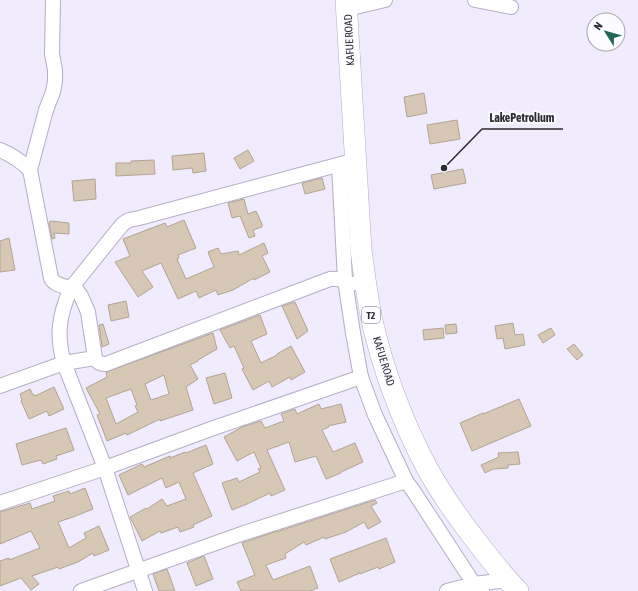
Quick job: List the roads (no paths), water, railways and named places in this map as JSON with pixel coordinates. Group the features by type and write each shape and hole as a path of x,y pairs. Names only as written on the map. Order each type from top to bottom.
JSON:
{"highway":[{"name":"KAFUE ROAD","path":"347,5 347,162 362,250 365,284 384,365 397,403 413,440 446,499 468,530 512,585"}],"street":[{"path":"53,0 52,54 55,70 55,81 30,170 52,281 72,286 81,296 88,312 95,358 98,362 106,364 330,279 337,278 345,280 350,284 365,284"},
{"path":"347,5 385,0"},
{"path":"475,0 511,7"},
{"path":"0,150 12,155 30,170"},
{"path":"145,591 105,468 60,350 60,325 66,301 72,286 121,226 130,220 347,162 345,280 361,377 375,415 406,481 478,588"},
{"path":"0,386 64,363 95,358"},
{"path":"0,503 105,468 208,430 361,377"},
{"path":"81,591 244,533 406,481"},
{"path":"447,591 512,585"}],"place":[{"name":"LakePetrolium","path":"444,168"}]}
